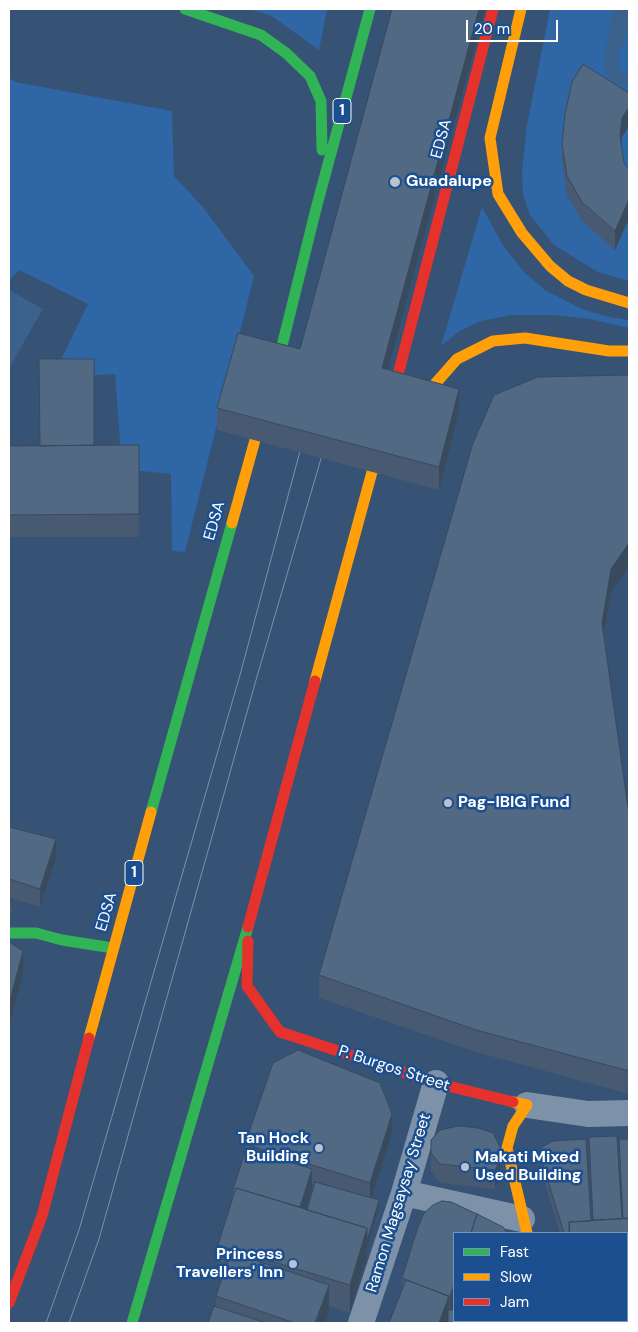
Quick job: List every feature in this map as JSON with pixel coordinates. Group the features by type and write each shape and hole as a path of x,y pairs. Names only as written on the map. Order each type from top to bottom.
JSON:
{"main road":[{"path":"185,9 261,35 286,53 310,76 320,101 323,133 317,205"},
{"name":"EDSA","path":"393,394 493,9"},
{"path":"521,9 490,138 498,194 522,233 550,266 568,281 586,290 629,303"},
{"name":"1","path":"277,366 317,205 369,11"},
{"path":"420,401 457,359 493,341 525,338 609,351 629,351"},
{"name":"EDSA","path":"9,1303 42,1216 113,948 255,440"},
{"path":"132,1323 249,922 372,472"},
{"name":"P. Burgos Street","path":"249,922 247,986 280,1032 436,1084 527,1105"},
{"path":"9,932 36,933 62,940 113,948"},
{"path":"525,1226 508,1148 513,1126 527,1105"}],"street":[{"name":"Ramon Magsaysay Street","path":"361,1323 404,1193 436,1084"},
{"name":"P. Burgos Street","path":"527,1105 588,1114 629,1113"},
{"path":"404,1193 525,1226"}],"shaded area":[{"path":"248,9 327,9 319,50 270,15"},
{"path":"550,9 629,9 629,281 598,272 554,245 530,215 523,195 522,172 527,125"},
{"path":"612,9 629,9 629,29 617,56 621,72 629,74 629,85 618,85 608,79 604,63"},
{"path":"9,78 15,82 172,111 174,176 203,207 254,276 185,552 172,551 171,474 122,469 115,374 52,378 88,304 19,270 9,281"},
{"path":"482,207 504,247 524,272 545,290 582,309 609,317 629,320 629,328 590,319 554,315 512,315 481,321 460,331 441,346"},
{"path":"9,290 43,309 9,368"}],"building":[{"name":"Guadalupe","path":"392,9 479,9 382,368 459,389 439,467 217,408 238,333 300,349"},
{"path":"583,64 629,93 629,107 622,118 620,136 624,163 629,170 629,199 615,231 582,202 567,176 562,144 565,114 572,82"},
{"path":"39,359 94,359 94,445 40,446"},
{"path":"629,375 629,543 611,569 602,623 629,815 629,1071 476,1030 319,975 473,443 494,395 538,377"},
{"path":"139,445 139,514 9,515 9,446"},
{"path":"9,827 56,839 40,889 9,879"},
{"path":"10,898 12,906 9,906"},
{"path":"9,942 23,951 9,1004"},
{"name":"Tan Hock Building","path":"298,1050 380,1083 392,1114 370,1183 245,1144 273,1063"},
{"path":"458,1126 478,1128 493,1133 501,1149 500,1160 495,1170 440,1164 431,1153 431,1140 440,1130"},
{"path":"617,1136 622,1219 593,1220 589,1137"},
{"path":"586,1139 591,1221 569,1222 569,1232 564,1232 541,1158 542,1147 553,1141"},
{"path":"619,1139 629,1139 629,1218 623,1219"},
{"path":"246,1149 312,1169 300,1207 236,1188 234,1193 232,1193"},
{"path":"315,1182 379,1200 367,1241 367,1228 307,1210"},
{"path":"236,1188 367,1228 350,1285 218,1245"},
{"path":"442,1201 451,1202 477,1214 471,1232 453,1232 453,1287 450,1297 402,1278 418,1227 424,1213 433,1205"},
{"path":"477,1214 503,1227 506,1232 471,1232"},
{"path":"629,1218 629,1273 628,1232 570,1232 569,1222"},
{"path":"231,1252 329,1285 315,1323 295,1323 216,1296"},
{"path":"406,1280 449,1296 439,1323 389,1323"},
{"path":"629,1303 629,1323 570,1323 628,1322"},
{"path":"214,1306 266,1323 208,1323"},
{"path":"448,1310 453,1310 453,1322 526,1322 526,1323 448,1323"}],"tram line":[{"path":"46,1323 79,1230 240,675 303,440"},
{"path":"69,1323 99,1239 256,680 325,445"}],"traffic: fast":[{"path":"185,9 261,35 286,53 310,76 321,101 322,150"},
{"path":"277,366 317,205 370,9"},
{"path":"151,812 232,523"},
{"path":"132,1323 248,927"},
{"path":"9,933 36,933 62,940 113,948"}],"traffic: slow":[{"path":"521,9 490,138 498,194 522,233 550,266 568,281 586,290 629,303"},
{"path":"420,401 457,359 493,341 525,338 609,351 629,351"},
{"path":"232,523 255,440"},
{"path":"315,681 372,472"},
{"path":"89,1038 151,812"},
{"path":"513,1102 527,1105 513,1126 507,1148 527,1232"}],"traffic: jam":[{"path":"393,394 493,9"},
{"path":"248,927 315,681"},
{"path":"248,941 247,986 280,1032 436,1083 513,1102"},
{"path":"9,1303 42,1216 89,1038"}],"place":[{"name":"Guadalupe","path":"395,182"},
{"name":"Pag-IBIG Fund","path":"448,803"},
{"name":"Tan Hock Building","path":"319,1148"},
{"name":"Makati Mixed Used Building","path":"465,1167"},
{"name":"Princess Travellers' Inn","path":"293,1264"}]}
